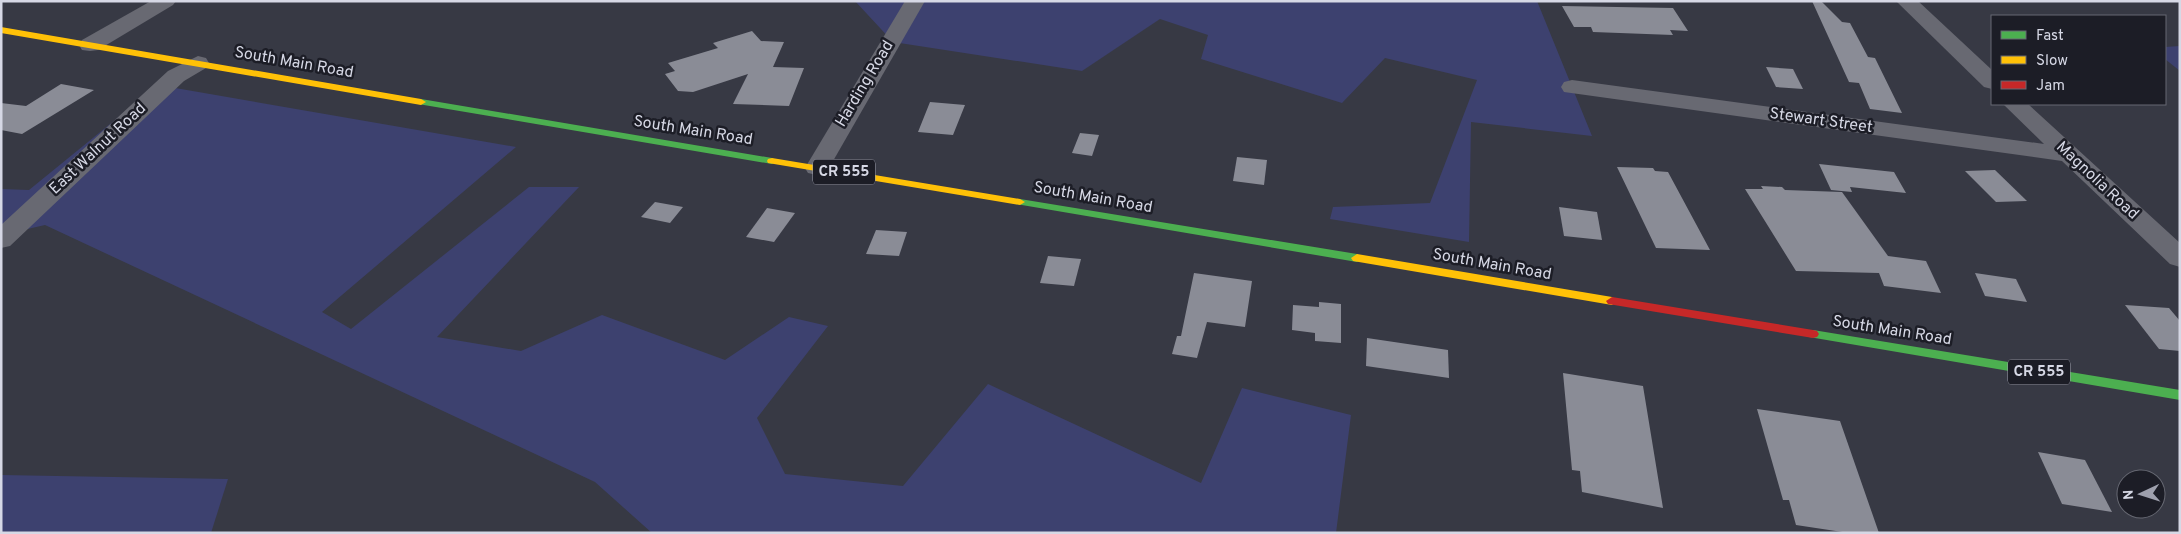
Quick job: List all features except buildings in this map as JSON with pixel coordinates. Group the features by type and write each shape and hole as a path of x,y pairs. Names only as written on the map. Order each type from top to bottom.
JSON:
{"main road":[{"name":"South Main Road","path":"1,30 2180,396"}],"street":[{"path":"90,45 166,1"},
{"name":"Harding Road","path":"817,168 914,1"},
{"path":"1906,1 1991,81"},
{"name":"East Walnut Road","path":"1,240 176,76 198,64"},
{"name":"Stewart Street","path":"1572,87 2069,155"},
{"name":"Magnolia Road","path":"2016,105 2180,258"}],"shaded area":[{"path":"855,1 1537,1 1592,136 1471,122 1469,242 1330,219 1333,207 1430,203 1477,80 1385,58 1342,103 1201,59 1208,35 1160,19 1082,71 893,42"},
{"path":"2180,46 2180,71 2166,60 2166,47"},
{"path":"158,85 516,147 322,312 351,329 529,187 579,187 437,337 521,351 602,315 725,360 789,317 828,326 757,418 785,474 903,486 988,384 1201,483 1242,388 1351,415 1336,533 652,533 595,482 45,225 1,235 1,189 29,190"},
{"path":"1,475 228,479 211,533 1,533"}],"traffic: fast":[{"path":"421,102 772,161"},
{"path":"1020,202 1357,258"},
{"path":"1813,334 2180,395"}],"traffic: slow":[{"path":"1,30 421,102"},
{"path":"772,161 1020,202"},
{"path":"1357,258 1612,301"}],"traffic: jam":[{"path":"1612,301 1813,334"}]}
